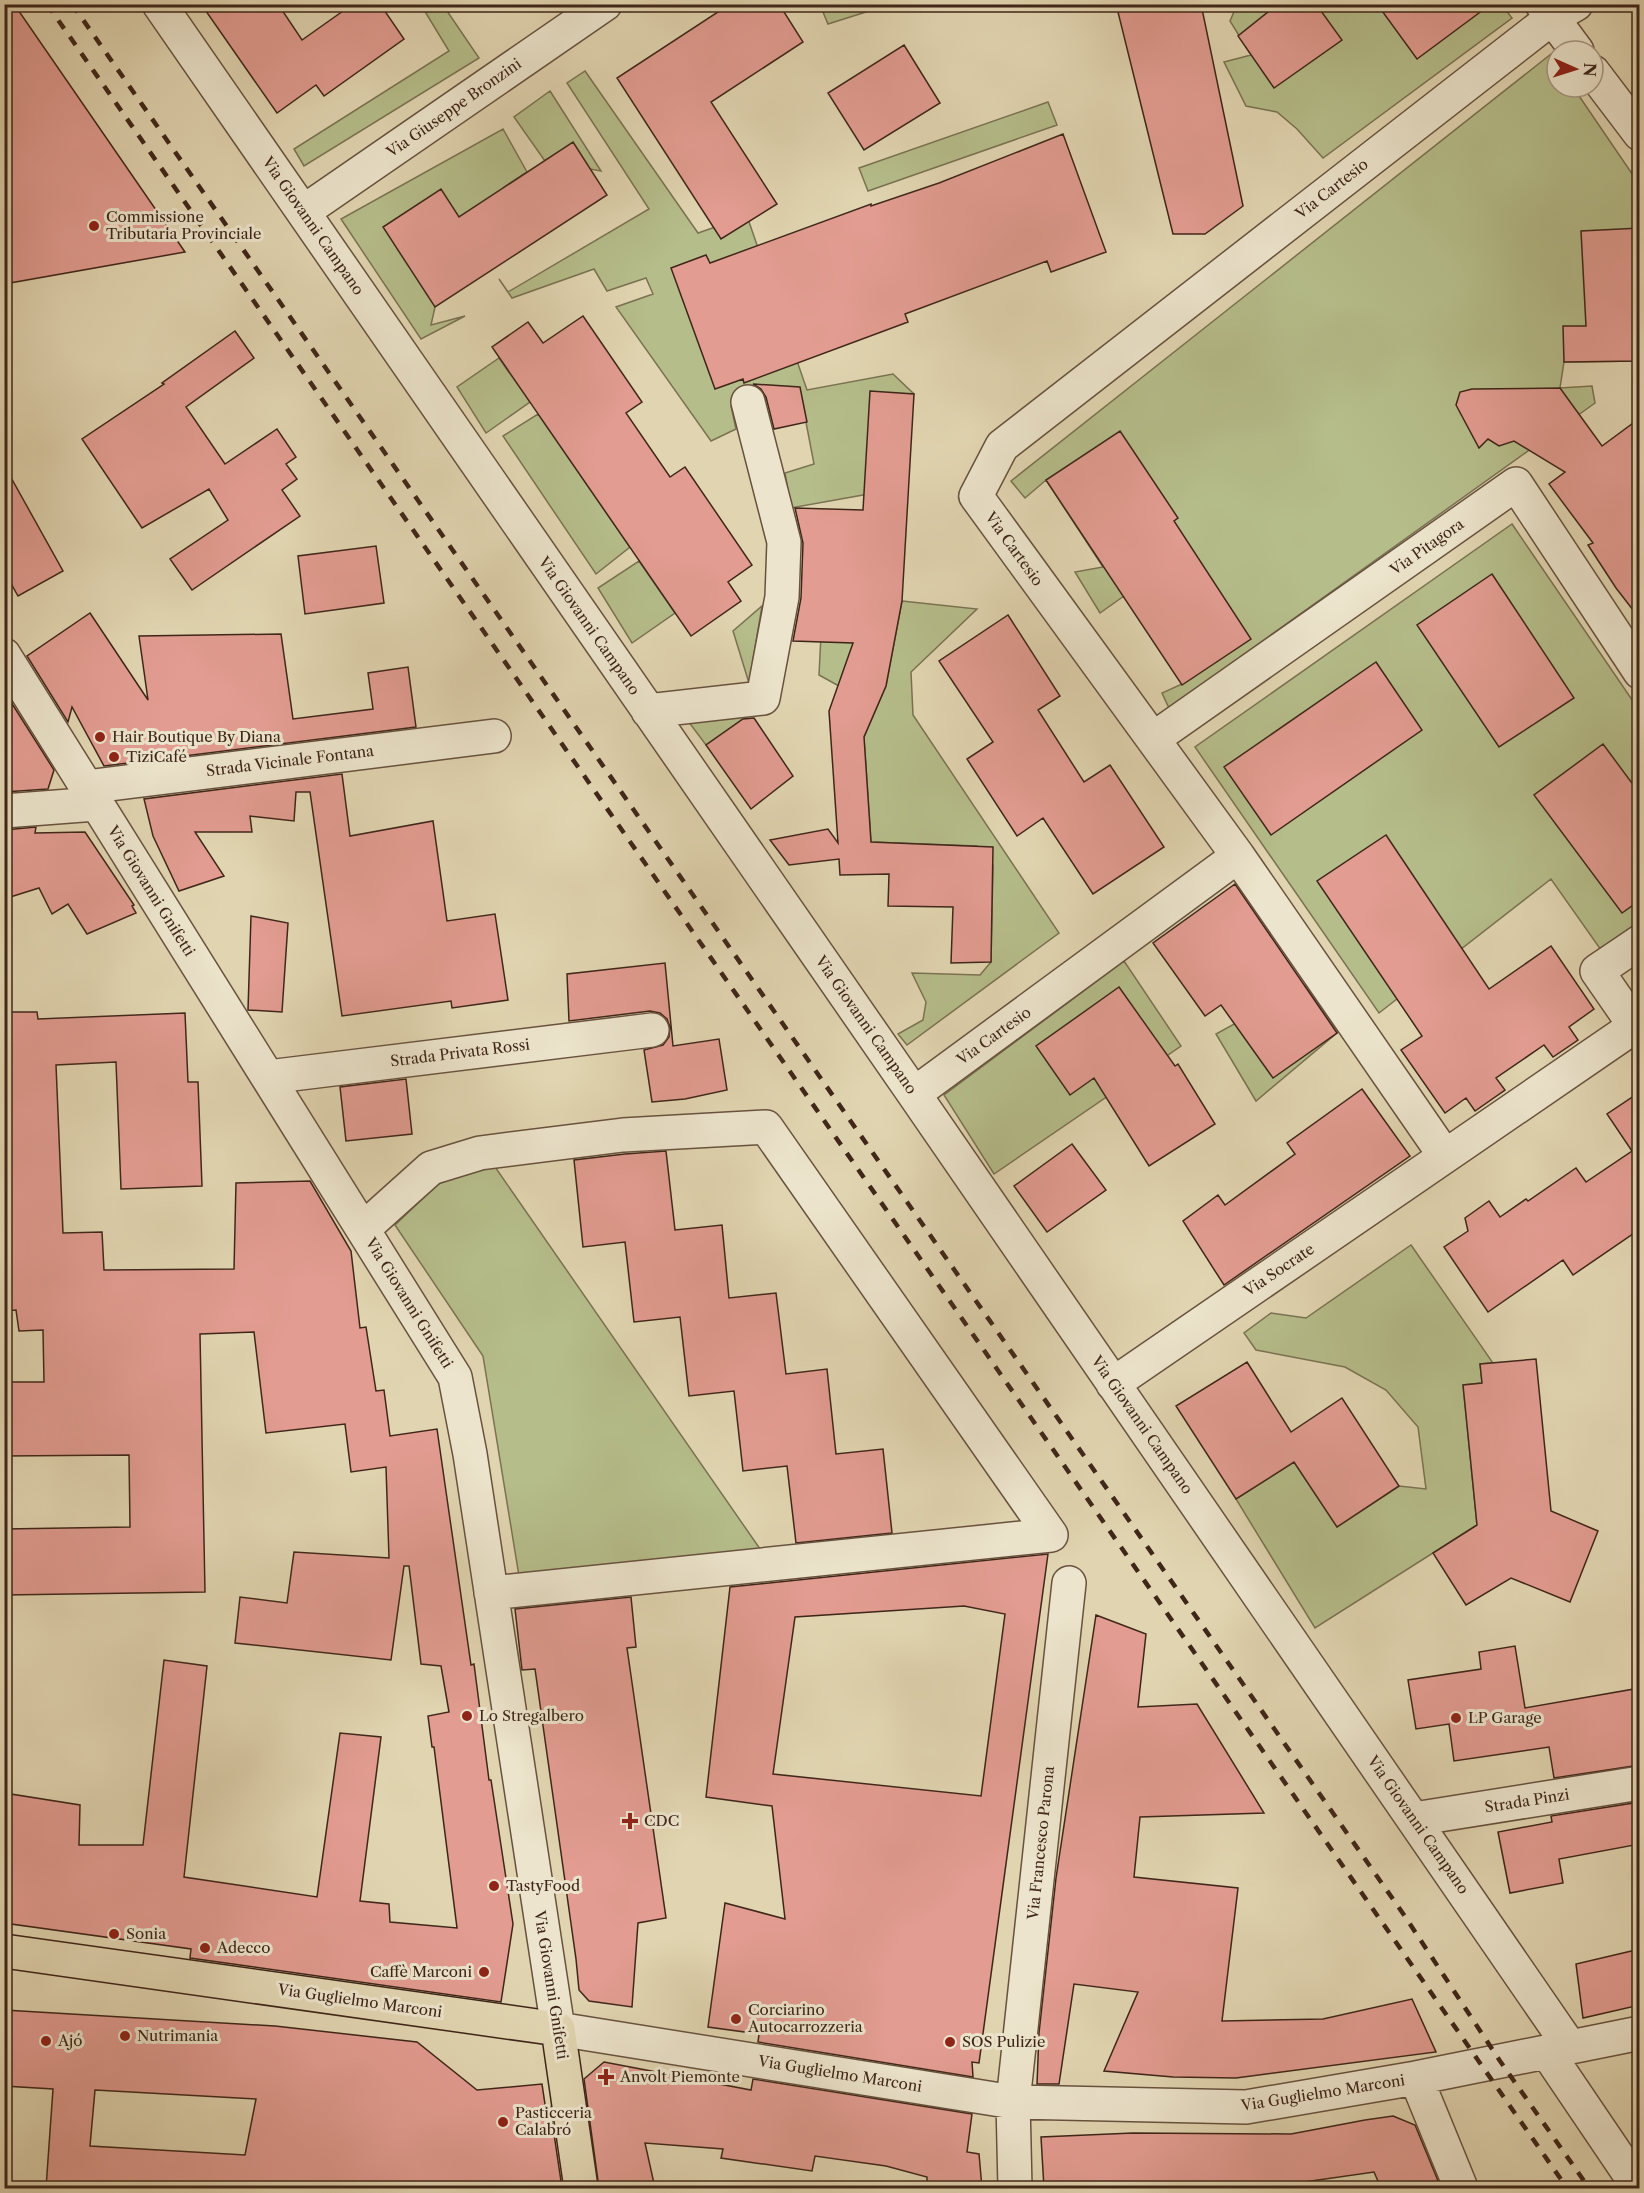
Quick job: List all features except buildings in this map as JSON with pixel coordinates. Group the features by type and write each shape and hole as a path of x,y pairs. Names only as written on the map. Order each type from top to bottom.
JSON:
{"main road":[{"name":"Via Guglielmo Marconi","path":"4,1951 558,2029"},
{"name":"Via Giovanni Gnifetti","path":"558,2029 581,2188"}],"street":[{"name":"Via Giovanni Campano","path":"159,4 1414,1819 1559,2050 1639,2188"},
{"name":"Via Giuseppe Bronzini","path":"303,212 573,14 605,4"},
{"path":"1557,9 1571,39"},
{"name":"Via Cartesio","path":"914,1094 1238,856 976,496 1002,446 1557,9"},
{"path":"1605,88 1640,134"},
{"path":"648,711 763,698 783,597 784,542 748,402"},
{"name":"Via Pitagora","path":"1153,739 1516,484 1640,672"},
{"name":"Via Giovanni Gnifetti","path":"4,655 455,1377 470,1454 558,2029"},
{"name":"Strada Vicinale Fontana","path":"4,811 91,795 494,736"},
{"path":"1238,856 1445,1156"},
{"name":"Via Socrate","path":"1113,1384 1635,1026 1597,971 1640,942"},
{"name":"Strada Privata Rossi","path":"268,1077 652,1030"},
{"path":"363,1229 431,1168 480,1153 623,1135 766,1127 1051,1535 491,1593"},
{"name":"Via Francesco Parona","path":"1016,2188 1013,2102 1070,1583"},
{"name":"Strada Pinzi","path":"1414,1819 1640,1783"},
{"name":"Via Guglielmo Marconi","path":"558,2029 1013,2102 1246,2107 1416,2078 1640,2033"},
{"path":"1416,2078 1461,2188"}],"green space":[{"path":"421,5 443,5 479,58 304,166 294,149 449,51"},
{"path":"820,5 888,5 828,24"},
{"path":"1237,5 1502,5 1512,18 1323,158 1297,129 1277,112 1246,106 1224,62 1251,55 1230,21"},
{"path":"1545,59 1545,99 1581,99 1639,184 1639,361 1564,362 1560,388 1592,386 1595,403 1169,708 1162,693 1182,684 1124,596 1100,613 1075,572 1103,567 1046,480 1025,498 1011,481"},
{"path":"585,71 698,233 747,216 807,390 893,374 914,394 874,493 791,508 785,473 814,464 800,391 731,406 736,429 711,441 616,307 653,294 646,278 607,291 594,269 512,298 499,279 508,292 649,209 567,83"},
{"path":"550,91 601,171 545,161 514,117"},
{"path":"1048,102 1057,125 868,191 859,168"},
{"path":"503,129 527,172 504,187 435,307 431,325 465,316 421,339 341,219"},
{"path":"499,358 530,402 486,433 457,387"},
{"path":"538,414 630,547 596,574 503,436"},
{"path":"1512,524 1639,710 1639,921 1601,950 1551,879 1379,1013 1195,747"},
{"path":"639,561 675,613 632,643 598,588"},
{"path":"823,595 868,599 848,691 819,675"},
{"path":"902,601 977,609 911,672 913,715 1059,933 907,1045 898,1034 923,1020 926,1002 912,973 980,975 991,962 993,865 977,846 871,842 864,737 886,686"},
{"path":"762,606 749,683 733,631"},
{"path":"751,713 706,745 685,717"},
{"path":"1124,961 1181,1046 994,1174 944,1095"},
{"path":"1305,985 1338,1032 1256,1101 1216,1034"},
{"path":"493,1164 767,1559 520,1582 483,1356 395,1225 438,1184"},
{"path":"1411,1245 1493,1363 1480,1364 1482,1383 1463,1385 1477,1525 1315,1628 1236,1499 1294,1462 1337,1527 1399,1486 1426,1489 1418,1427 1386,1390 1345,1367 1256,1350 1244,1333 1271,1313 1306,1318"}],"railway":[{"path":"47,4 1567,2188"},
{"path":"72,4 1404,1915 1500,2061 1589,2188"}],"place":[{"name":"Commissione Tributaria Provinciale","path":"94,226"},
{"name":"Hair Boutique By Diana","path":"100,737"},
{"name":"TiziCafé","path":"114,757"},
{"name":"Lo Stregalbero","path":"467,1716"},
{"name":"LP Garage","path":"1456,1718"},
{"name":"CDC","path":"630,1821"},
{"name":"TastyFood","path":"494,1886"},
{"name":"Sonia","path":"114,1934"},
{"name":"Adecco","path":"205,1948"},
{"name":"Caffè Marconi","path":"484,1972"},
{"name":"Corciarino Autocarrozzeria","path":"736,2019"},
{"name":"Nutrimania","path":"125,2036"},
{"name":"Ajó","path":"46,2041"},
{"name":"SOS Pulizie","path":"950,2042"},
{"name":"Anvolt Piemonte","path":"606,2077"},
{"name":"Pasticceria Calabró","path":"503,2122"}]}
